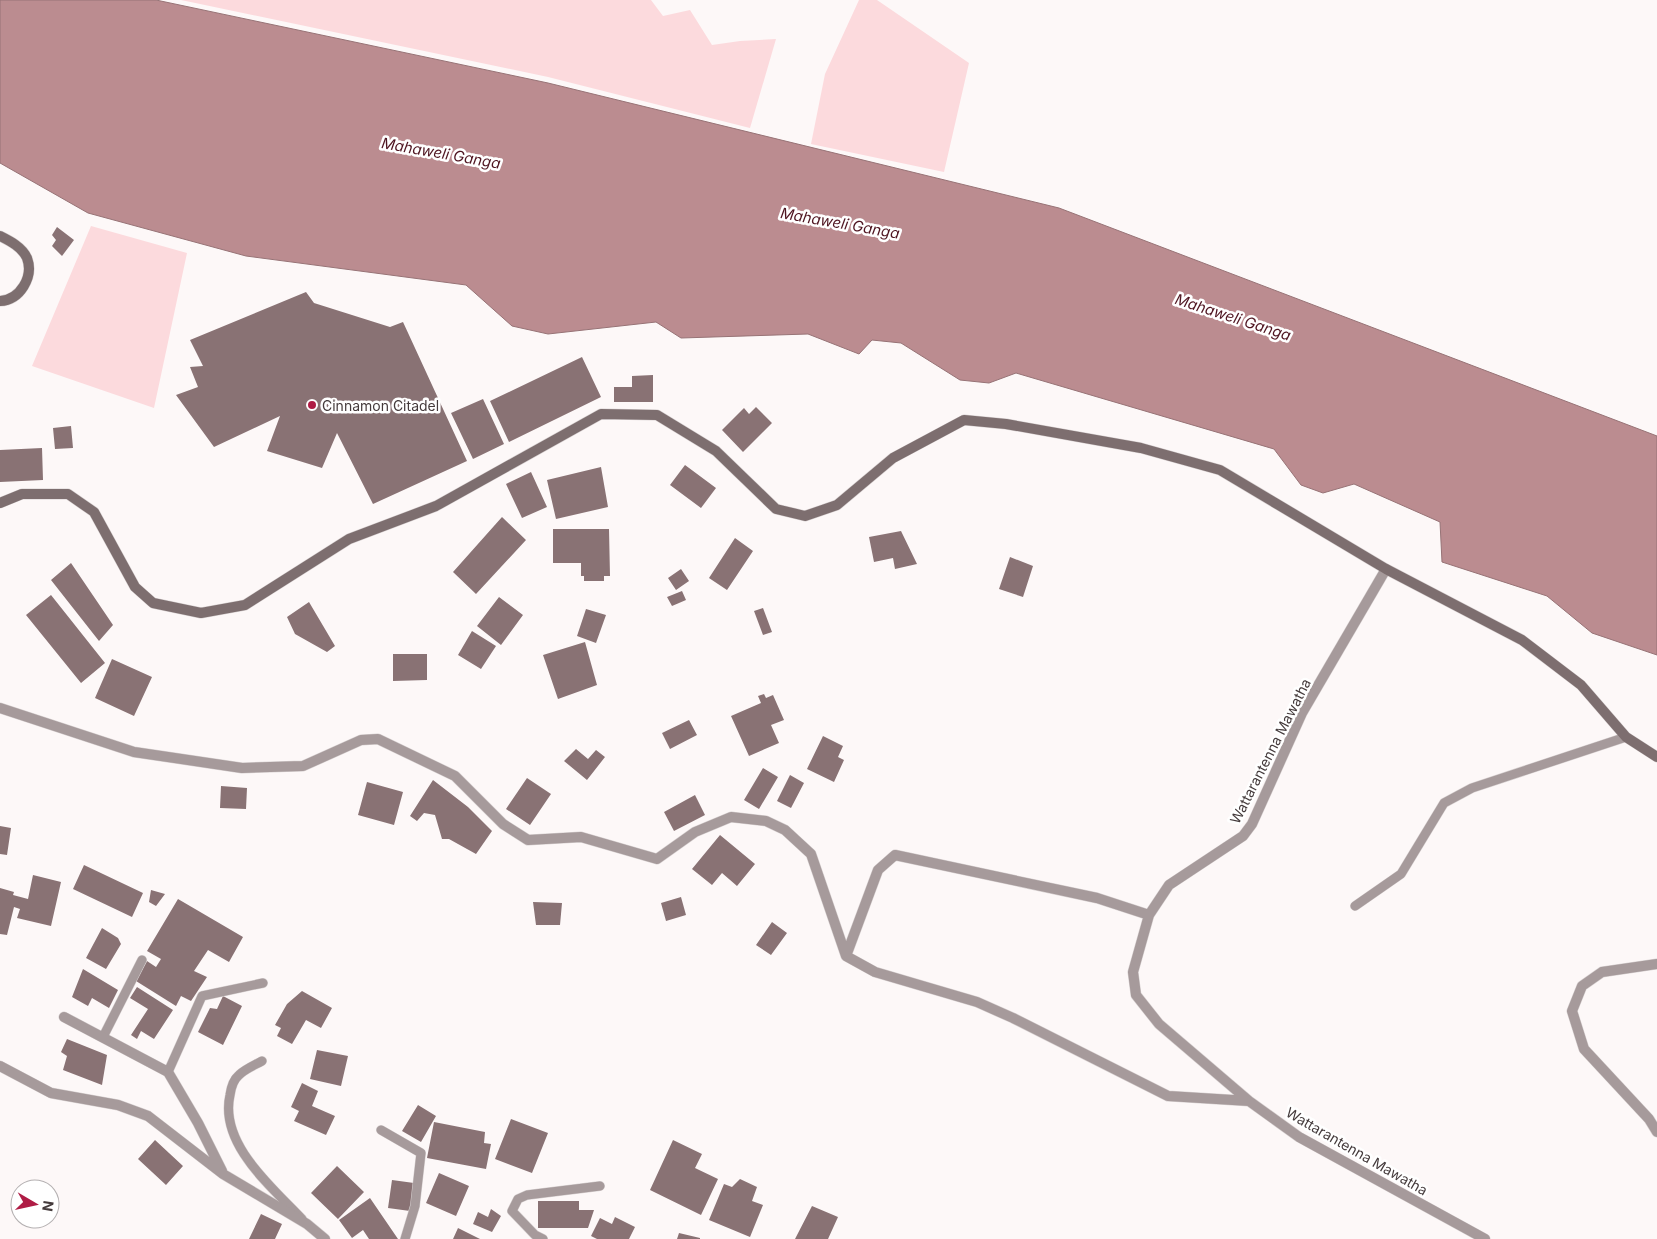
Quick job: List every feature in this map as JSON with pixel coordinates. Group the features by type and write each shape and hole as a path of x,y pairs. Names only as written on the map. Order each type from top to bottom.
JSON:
{"street":[{"path":"0,236 17,245 27,258 29,275 22,290 9,300 0,301"},
{"path":"0,503 22,494 68,494 94,512 135,588 153,604 201,613 245,604 349,540 436,506 602,414 657,414 716,451 776,509 805,516 837,504 893,458 964,420 1006,424 1141,448 1220,470 1386,569 1522,640 1581,685 1626,737 1657,757"},
{"name":"Wattarantenna Mawatha","path":"1386,569 1302,713 1252,824 1243,836 1169,885 1149,915 1133,972 1136,995 1159,1024 1249,1101 1299,1137 1485,1239"},
{"path":"0,708 134,752 242,768 303,766 361,740 378,739 455,776 503,824 528,840 581,837 657,859 695,832 731,817 766,822 784,830 811,854 846,956 875,972 977,1002 1014,1018 1168,1096 1249,1101"},
{"path":"846,956 878,870 895,855 1097,898 1149,915"},
{"path":"1657,964 1602,972 1582,986 1572,1011 1584,1049 1649,1119 1657,1132"},
{"path":"64,1017 168,1072 198,1123 224,1174"},
{"path":"0,1066 51,1093 118,1105 148,1116 224,1174 307,1224 325,1239"}],"lane":[{"path":"1355,906 1401,874 1444,803 1472,788 1626,737"},
{"path":"103,1037 142,960"},
{"path":"168,1072 202,996 263,983"},
{"path":"262,1061 238,1075 232,1085 227,1105 232,1129 249,1163 307,1224"},
{"path":"381,1130 422,1153 415,1206 405,1239"},
{"path":"543,1239 535,1235 512,1211 518,1198 527,1195 600,1186"}],"shaded area":[{"path":"181,0 651,0 663,16 690,10 712,45 776,39 750,128 548,77"},
{"path":"859,0 877,0 969,63 944,172 811,144 825,74"},
{"path":"91,226 187,253 154,408 32,366"}],"water":[{"name":"Mahaweli Ganga","path":"0,0 156,0 548,83 1059,208 1657,436 1657,655 1592,633 1547,596 1442,562 1440,522 1354,484 1323,493 1301,485 1274,449 1016,373 989,383 960,380 901,343 872,340 859,354 808,334 681,338 656,322 548,334 512,326 466,285 246,256 88,213 0,163"}],"building":[{"path":"57,227 74,240 62,256 52,246 56,240 52,235"},
{"name":"Cinnamon Citadel","path":"306,292 314,303 390,327 403,322 467,461 373,504 337,433 322,468 267,451 280,416 214,447 176,395 198,387 190,367 203,366 190,340"},
{"path":"582,357 601,397 509,442 490,401"},
{"path":"653,375 653,402 614,402 614,387 632,387 632,376"},
{"path":"483,399 504,444 473,459 451,413"},
{"path":"756,407 772,423 743,452 722,430 744,408 749,414"},
{"path":"71,426 73,448 55,449 53,428"},
{"path":"42,448 43,480 0,482 0,450"},
{"path":"685,465 716,488 701,508 670,485"},
{"path":"601,467 608,507 556,519 547,480"},
{"path":"531,472 547,507 522,518 506,484"},
{"path":"502,517 526,540 476,594 453,572"},
{"path":"553,529 609,529 610,576 604,576 604,581 584,581 584,576 581,576 581,563 553,563"},
{"path":"901,531 917,564 895,569 893,558 874,562 869,537"},
{"path":"735,538 753,551 727,590 709,578"},
{"path":"1010,557 1033,566 1023,597 999,589"},
{"path":"71,563 113,625 99,641 51,580"},
{"path":"681,569 689,581 676,590 668,578"},
{"path":"682,591 686,600 672,606 667,597"},
{"path":"51,595 105,663 81,683 26,615"},
{"path":"499,597 523,615 501,645 477,626"},
{"path":"309,602 335,646 327,652 295,634 287,617"},
{"path":"763,608 772,632 763,635 754,611"},
{"path":"586,609 606,615 596,643 577,636"},
{"path":"472,631 496,646 481,669 458,655"},
{"path":"585,642 597,685 558,699 543,655"},
{"path":"393,654 427,654 427,680 393,681"},
{"path":"112,659 152,677 134,716 95,698"},
{"path":"764,694 766,698 773,695 784,720 771,725 779,743 749,756 731,716 761,703 758,696"},
{"path":"689,720 697,735 670,749 662,733"},
{"path":"823,736 843,746 838,757 844,760 834,782 807,769"},
{"path":"576,749 588,759 596,750 605,757 587,780 564,761"},
{"path":"763,768 778,777 759,809 744,800"},
{"path":"790,775 804,783 791,808 777,801"},
{"path":"527,778 551,794 530,825 506,809"},
{"path":"433,780 468,807 492,831 476,854 449,839 442,839 435,815 424,813 417,821 410,816"},
{"path":"367,782 403,792 394,825 358,815"},
{"path":"221,786 247,788 246,809 220,808"},
{"path":"695,795 705,815 674,831 664,812"},
{"path":"0,826 11,828 7,855 0,854"},
{"path":"720,835 755,864 737,886 722,873 712,885 692,869"},
{"path":"84,865 143,893 132,917 73,889"},
{"path":"33,875 61,882 51,926 17,918 20,909 14,907 7,935 0,934 0,888 14,892 13,895 28,899"},
{"path":"151,890 165,894 156,906 149,902"},
{"path":"681,897 686,915 666,921 661,903"},
{"path":"178,899 243,937 229,962 208,950 194,971 207,977 191,1001 181,996 176,1006 136,981 147,961 156,967 161,959 147,951"},
{"path":"533,902 562,903 560,925 536,925"},
{"path":"772,922 787,933 771,955 756,945"},
{"path":"102,928 118,938 121,944 106,969 86,958"},
{"path":"83,969 118,990 109,1008 92,998 88,1006 72,997"},
{"path":"137,987 173,1010 154,1039 141,1031 137,1039 131,1035 148,1009 130,998"},
{"path":"302,991 332,1008 321,1028 306,1020 292,1044 277,1036 281,1028 275,1025 287,1004"},
{"path":"223,996 242,1006 223,1045 198,1032 210,1008 217,1009"},
{"path":"67,1039 107,1055 102,1085 63,1070 67,1056 61,1052"},
{"path":"317,1050 348,1056 341,1086 310,1079"},
{"path":"302,1083 318,1091 312,1106 335,1116 326,1135 294,1121 299,1111 291,1107"},
{"path":"418,1105 436,1116 421,1142 402,1131"},
{"path":"511,1119 548,1133 532,1173 495,1159"},
{"path":"434,1122 485,1132 484,1143 491,1144 486,1169 427,1158"},
{"path":"155,1140 183,1166 166,1185 138,1159"},
{"path":"673,1140 702,1154 695,1168 718,1179 701,1215 650,1190"},
{"path":"337,1166 364,1192 338,1219 311,1193"},
{"path":"439,1173 469,1186 456,1216 426,1203"},
{"path":"740,1179 757,1187 752,1201 763,1205 750,1237 709,1220 724,1184 732,1187"},
{"path":"392,1180 414,1183 410,1211 388,1208"},
{"path":"370,1198 398,1239 369,1239 363,1230 352,1238 339,1220"},
{"path":"538,1201 579,1201 579,1210 594,1210 588,1228 538,1228"},
{"path":"812,1206 838,1217 828,1239 795,1239"},
{"path":"491,1209 501,1216 492,1232 473,1224 478,1212 488,1217"},
{"path":"261,1214 282,1224 275,1239 249,1239"},
{"path":"615,1217 635,1227 629,1239 597,1239 591,1236 600,1218 612,1224"},
{"path":"458,1228 480,1239 453,1239"},
{"path":"679,1233 700,1238 700,1239 677,1239"}],"place":[{"name":"Cinnamon Citadel","path":"312,405"}]}
